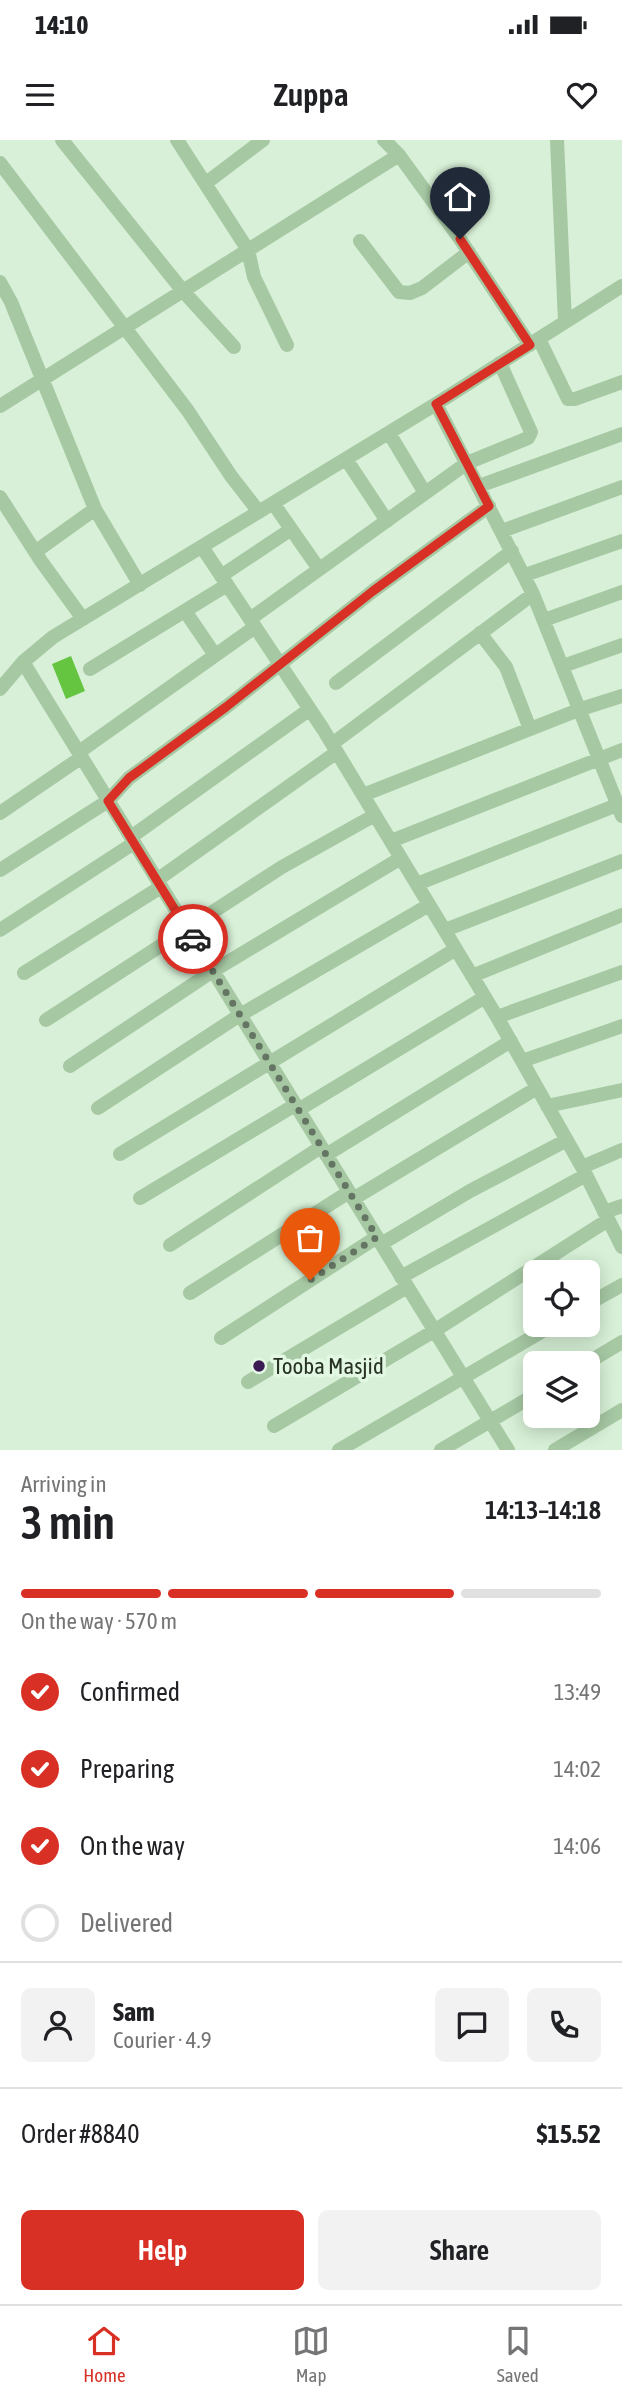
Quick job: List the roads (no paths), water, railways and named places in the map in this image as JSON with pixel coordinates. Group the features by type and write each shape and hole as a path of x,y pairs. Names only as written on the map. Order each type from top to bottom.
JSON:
{"street":[{"path":"62,140 183,292 234,347"},
{"path":"177,140 248,250 254,277 287,345"},
{"path":"206,183 263,140"},
{"path":"384,140 398,155 534,342 568,399 575,399 622,382"},
{"path":"557,140 565,322"},
{"path":"0,407 398,155"},
{"path":"0,163 188,411 231,476 259,512"},
{"path":"360,241 399,292 410,293 422,288 469,252"},
{"path":"0,282 11,302 95,509 140,585"},
{"path":"0,689 23,662 53,638 436,404 622,286"},
{"path":"0,813 215,655 319,569 467,463 528,438 531,435 500,363"},
{"path":"417,884 619,806 525,575 436,404"},
{"path":"389,433 425,493"},
{"path":"479,486 622,434"},
{"path":"346,459 387,521"},
{"path":"502,530 622,487"},
{"path":"0,497 83,619"},
{"path":"273,503 319,569"},
{"path":"0,870 108,801 129,778 226,707 373,591 489,506"},
{"path":"35,552 95,509"},
{"path":"90,669 185,611 290,530"},
{"path":"525,575 622,541"},
{"path":"202,547 335,748 445,930 567,1140 622,1247"},
{"path":"336,683 512,551"},
{"path":"544,620 622,592"},
{"path":"24,973 159,883 533,594"},
{"path":"185,611 215,655"},
{"path":"480,633 506,667 530,729"},
{"path":"563,666 622,645"},
{"path":"23,662 508,1450"},
{"path":"363,795 581,709 622,696"},
{"path":"0,930 133,840 310,709"},
{"path":"391,841 622,750"},
{"path":"46,1020 282,867 375,815"},
{"path":"70,1066 213,971 401,858"},
{"path":"445,930 622,861"},
{"path":"99,1108 240,1015 429,905"},
{"path":"472,976 622,915"},
{"path":"120,1154 456,949"},
{"path":"497,1017 622,972"},
{"path":"140,1198 485,997"},
{"path":"522,1061 622,1027"},
{"path":"170,1245 511,1041"},
{"path":"190,1293 351,1195 537,1088"},
{"path":"547,1106 622,1090"},
{"path":"221,1338 379,1241 567,1140"},
{"path":"248,1382 404,1282 622,1150"},
{"path":"274,1426 434,1331 622,1206"},
{"path":"600,1297 622,1285"},
{"path":"339,1450 532,1337"},
{"path":"600,1355 622,1342"},
{"path":"441,1450 523,1402"},
{"path":"555,1450 622,1410"}],"place":[{"name":"Tooba Masjid","path":"259,1366"}]}
